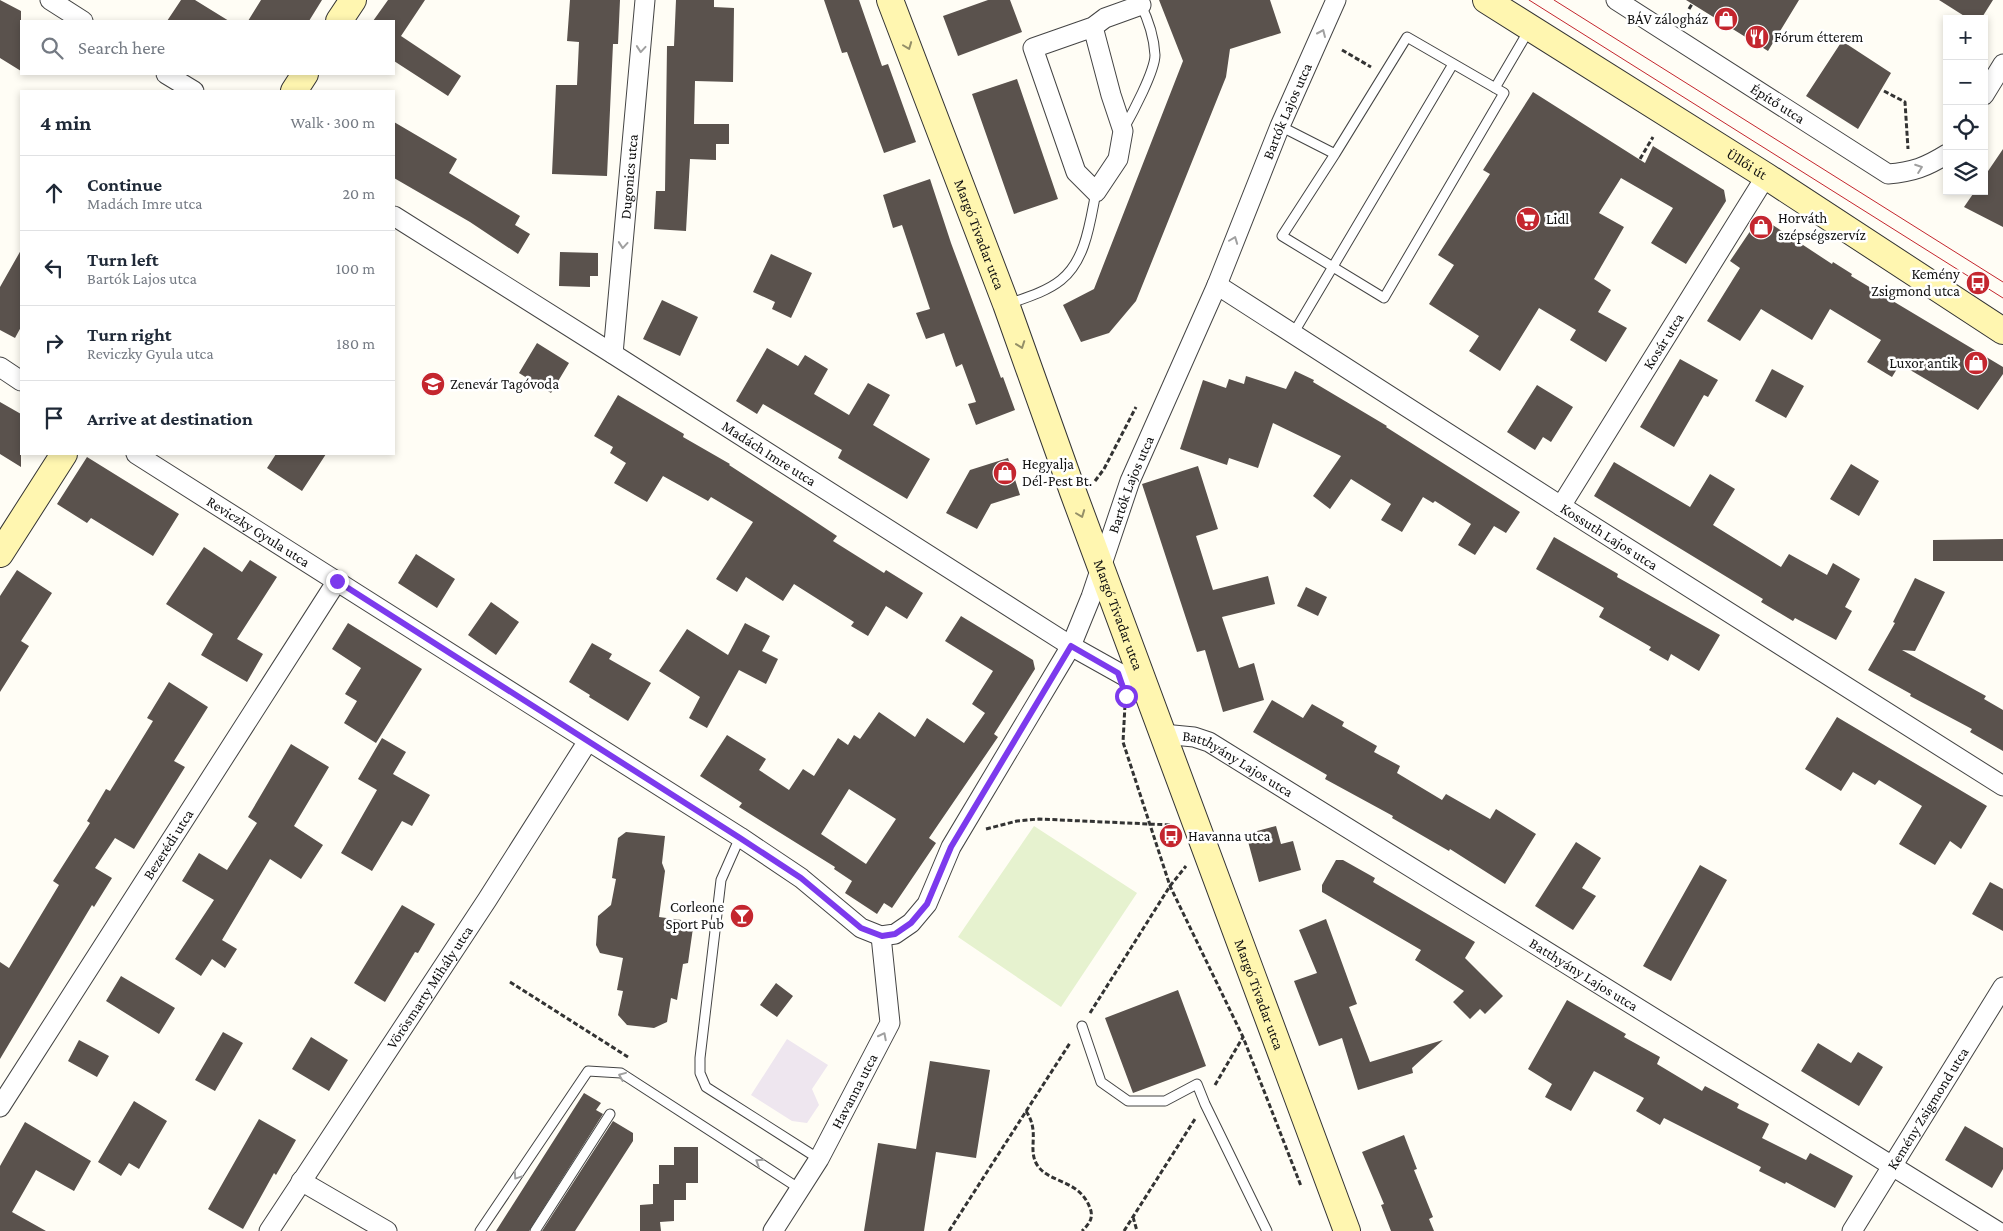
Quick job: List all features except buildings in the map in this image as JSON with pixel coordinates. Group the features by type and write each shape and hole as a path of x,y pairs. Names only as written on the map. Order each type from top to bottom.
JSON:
{"street":[{"path":"50,0 82,20"},
{"path":"340,20 352,0"},
{"name":"Dugonics utca","path":"613,354 645,0"},
{"name":"Margó Tivadar utca","path":"890,0 1006,304 1100,565 1347,1231"},
{"name":"Bartók Lajos utca","path":"882,936 895,934 911,923 927,904 951,847 1071,646 1091,597 1100,565 1130,481 1217,285 1280,126 1336,0"},
{"name":"Üllői út","path":"1486,0 1766,176 2003,331"},
{"name":"Építő utca","path":"1616,0 1888,174 1910,172 1930,165 1943,157"},
{"path":"1093,28 1123,131 1118,159 1096,192 1076,172 1033,48 1093,28 1105,18 1140,2"},
{"path":"1988,88 2003,64"},
{"path":"168,75 192,90"},
{"path":"295,90 304,75"},
{"name":"Kosár utca","path":"1561,506 1766,176"},
{"name":"Madách Imre utca","path":"395,217 1071,646 1146,688"},
{"name":"Kossuth Lajos utca","path":"1217,285 2003,786"},
{"path":"0,368 20,380"},
{"path":"0,554 63,455"},
{"name":"Reviczky Gyula utca","path":"138,455 740,838 801,878 861,928 882,936"},
{"name":"Bezerédi utca","path":"0,1107 337,581"},
{"name":"Batthyány Lajos utca","path":"1163,734 1194,737 1210,742 1997,1231"},
{"name":"Vörösmarty Mihály utca","path":"269,1231 487,900 588,741"},
{"name":"Havanna utca","path":"773,1231 819,1158 890,1023 882,936"},
{"name":"Kemény Zsigmond utca","path":"1852,1231 2003,987"},
{"path":"301,1181 387,1231"}],"lane":[{"path":"1123,131 1141,98 1155,56 1148,18 1140,2"},
{"path":"1495,88 1531,27"},
{"path":"1407,36 1453,64 1504,93 1384,298 1282,236 1407,36"},
{"path":"1293,334 1453,64"},
{"path":"1280,126 1335,154"},
{"path":"1006,304 1032,295 1061,280 1076,262 1088,234 1096,192"},
{"path":"740,838 722,880 700,1073 706,1087 819,1158"},
{"path":"1082,1026 1100,1082 1128,1101 1165,1101 1197,1084 1267,1231"},
{"path":"480,1231 588,1071 621,1073 800,1189"},
{"path":"535,1231 610,1114"}],"path":[{"path":"1689,9 1692,4"},
{"path":"1342,50 1384,75"},
{"path":"1884,91 1905,102 1910,172"},
{"path":"1640,159 1653,137"},
{"path":"1118,673 1126,696 1123,742 1170,886 1243,1037 1304,1194"},
{"path":"966,823 979,830 1033,819 1197,826"},
{"path":"1026,1111 1032,1119 1036,1164 1047,1174 1068,1183 1089,1204 1092,1218 1082,1231"},
{"path":"1133,1217 1137,1231"}],"shaded area":[{"path":"787,1039 828,1065 812,1089 819,1105 807,1123 792,1121 751,1095"}],"green space":[{"path":"1034,826 1137,893 1061,1007 958,937"}],"tram line":[{"path":"1529,0 2003,298"},
{"path":"1554,0 2003,282"}],"place":[{"name":"BÁV zálogház","path":"1726,19"},
{"name":"Fórum étterem","path":"1757,37"},
{"name":"Lidl","path":"1528,219"},
{"name":"Horváth szépségszervíz","path":"1761,227"},
{"name":"Kemény Zsigmond utca","path":"1978,283"},
{"name":"Luxor antik","path":"1976,363"},
{"name":"Zenevár Tagóvoda","path":"433,384"},
{"name":"Hegyalja Dél-Pest Bt.","path":"1005,473"},
{"name":"Havanna utca","path":"1171,836"},
{"name":"Corleone Sport Pub","path":"742,916"}],"route":[{"path":"337,581 801,878 861,928 882,936 895,934 911,923 927,904 951,847 1071,646 1118,673 1126,696"}]}
